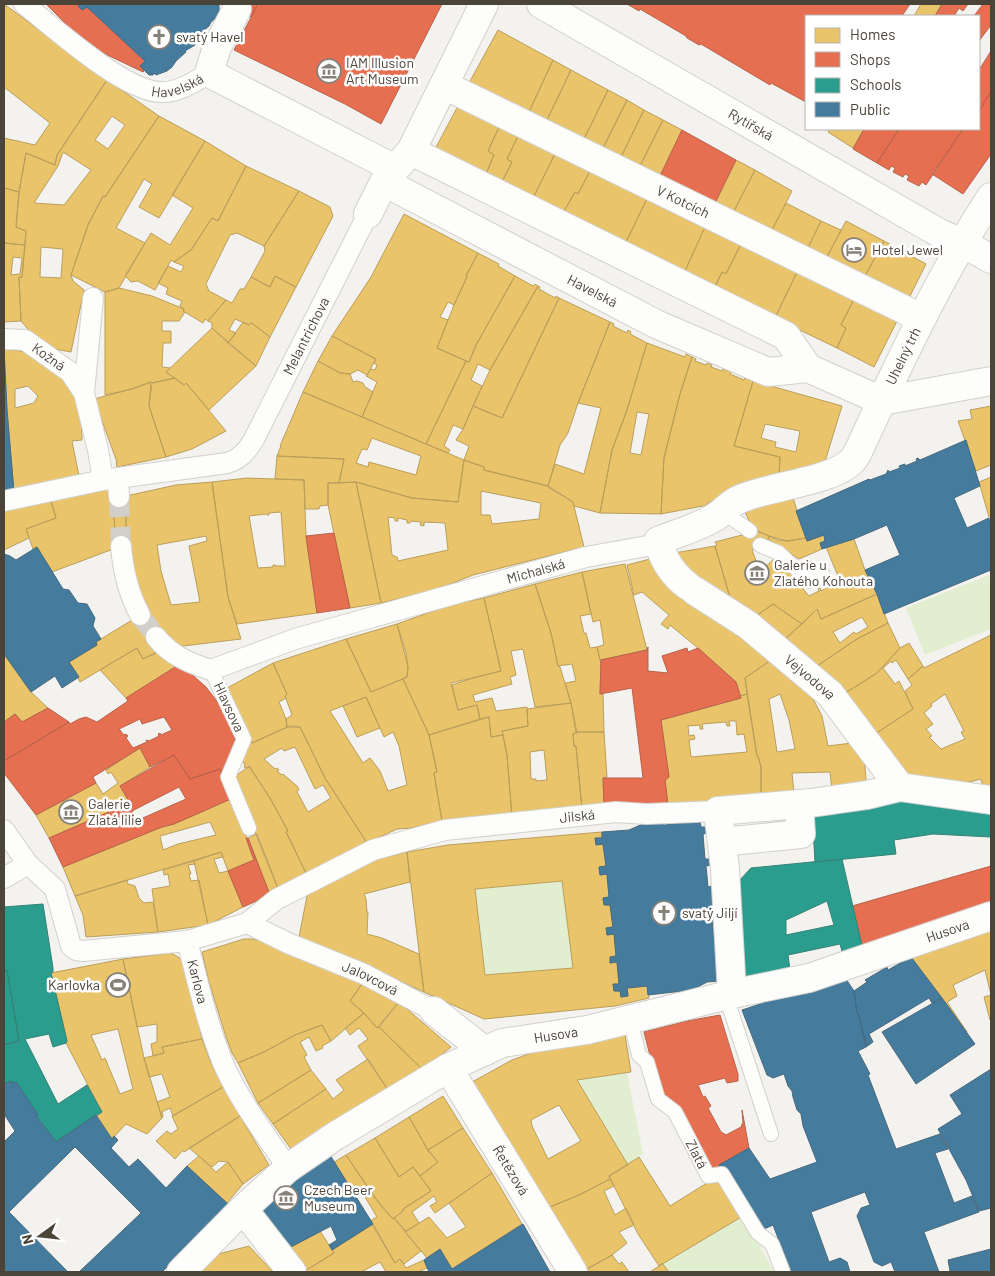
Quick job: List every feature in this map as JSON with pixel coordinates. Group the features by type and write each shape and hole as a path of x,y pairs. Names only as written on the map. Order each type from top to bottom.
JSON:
{"street":[{"name":"Havelská","path":"24,4 110,71 145,90 167,92 183,88 209,73 397,167 786,336 808,368"},
{"name":"Melantrichova","path":"4,501 114,485 228,463 243,455 250,447 368,214 444,85 484,4"},
{"name":"Rytířská","path":"541,4 942,234 963,243"},
{"path":"209,73 217,46 237,9"},
{"name":"V Kotcích","path":"444,85 922,319"},
{"name":"Havelská","path":"397,167 656,324 768,372 808,368 882,401"},
{"name":"Uhelný trh","path":"882,401 922,319 963,243 991,197"},
{"path":"963,243 991,259"},
{"name":"Kožná","path":"93,298 84,393 98,450 114,485"},
{"name":"Kožná","path":"4,339 25,340 70,372 84,393"},
{"name":"Uhelný trh","path":"882,401 991,381"},
{"name":"Michalská","path":"211,670 302,636 586,557 647,546 714,518 740,498 828,475 842,469 852,461 882,401"},
{"name":"Vejvodova","path":"658,541 663,557 680,580 748,625 830,694 900,787"},
{"path":"121,546 124,576 134,605 140,615"},
{"path":"156,637 163,646 180,658 211,670"},
{"name":"Jilská","path":"187,941 247,923 277,899 373,850 445,830 616,812 646,814 718,811 799,804 867,795 900,787 991,800"},
{"path":"722,842 801,834 799,804"},
{"path":"718,811 730,939 729,995"},
{"path":"4,830 28,864 4,878"},
{"name":"Karlova","path":"28,864 55,889 70,946 76,950 83,951 187,941 213,1034 224,1064 247,1107 288,1168"},
{"name":"Husova","path":"182,1272 243,1209 288,1168 335,1136 448,1068 502,1043 587,1030 729,995 809,978 991,916"},
{"name":"Jalovcová","path":"247,923 290,944 364,974 434,1011 485,1051"},
{"name":"Řetězová","path":"448,1068 573,1272"},
{"path":"243,1209 292,1272"}],"lane":[{"path":"723,512 750,532"},
{"path":"760,545 780,553 809,581 822,575"},
{"name":"Hlavsova","path":"211,670 244,739 228,777 249,828"},
{"path":"729,995 770,1134"},
{"name":"Zlatá","path":"630,1019 639,1055 647,1062 658,1099 675,1112 708,1176 722,1174 758,1233 772,1244 783,1272"}],"green space":[{"path":"989,575 991,580 991,629 925,655 906,608"},
{"path":"562,881 573,968 485,975 475,889"},
{"path":"627,1073 643,1154 628,1165 577,1080"},
{"path":"743,1216 774,1272 669,1272 662,1263"}],"building: Homes":[{"path":"4,4 107,80 57,155 55,165 26,153 19,192 4,188 4,138 35,145 50,123 4,87"},
{"path":"921,4 942,4 936,15 915,15"},
{"path":"498,30 553,60 529,112 469,83"},
{"path":"553,60 571,70 547,120 529,112"},
{"path":"571,70 608,90 584,139 547,120"},
{"path":"107,80 159,116 105,197 103,196 88,225 71,275 73,281 84,290 71,352 43,347 21,321 19,277 22,277 26,231 16,227 19,192 26,153 55,165 57,155","holes":["112,116 125,125 108,149 95,140","63,152 91,170 64,205 34,203 58,166","41,247 63,249 61,278 40,277"]},
{"path":"608,90 627,100 603,148 584,139"},
{"path":"627,100 644,110 621,157 603,148"},
{"path":"458,106 499,127 488,151 494,155 486,174 435,149"},
{"path":"644,110 663,120 640,166 621,157"},
{"path":"159,116 205,141 159,218 139,207 152,184 144,179 116,228 145,243 119,288 105,292 71,275 88,225 103,196 105,197"},
{"path":"663,120 682,130 660,176 640,166"},
{"path":"499,127 518,136 507,159 512,162 502,182 486,174 494,155 488,151"},
{"path":"829,130 863,130 853,148 828,132"},
{"path":"518,136 555,154 533,198 502,182 512,162 507,159"},
{"path":"205,141 246,166 218,221 212,218 191,250 174,262 171,260 155,290 138,281 131,282 125,276 151,233 170,245 193,208 172,195"},
{"path":"555,154 590,171 578,194 575,192 563,213 533,198"},
{"path":"736,160 755,170 734,211 715,203"},
{"path":"246,166 299,191 264,246 237,233 230,235 206,284 209,291 226,300 208,321 205,319 203,323 183,311 184,309 180,306 182,301 166,294 168,288 158,283 168,266 181,272 184,266 174,262 191,250 212,218 218,221"},
{"path":"755,170 792,191 772,230 734,211"},
{"path":"590,171 647,199 625,244 563,213 575,192 578,194"},
{"path":"4,188 19,192 16,227 26,231 25,245 4,243"},
{"path":"299,191 330,207 333,216 296,287 275,276 270,287 251,277 265,251 264,246"},
{"path":"647,199 705,227 685,271 625,244"},
{"path":"786,203 821,221 808,248 772,230"},
{"path":"404,214 478,253 454,305 448,302 440,317 448,320 437,348 466,361 426,444 362,417 377,382 366,376 371,369 375,370 377,365 374,363 376,359 332,336 371,277"},
{"path":"821,221 841,230 827,257 808,248"},
{"path":"846,221 884,241 865,276 827,257"},
{"path":"705,227 741,244 726,274 722,272 715,286 685,271"},
{"path":"884,241 926,264 909,298 865,276"},
{"path":"4,243 25,245 22,277 19,277 21,321 4,322","holes":["13,257 22,258 20,274 11,275"]},
{"path":"741,244 797,272 775,318 715,288 722,272 726,274"},
{"path":"478,253 499,264 498,266 515,276 476,345 469,362 437,348 466,276"},
{"path":"797,272 854,299 841,325 846,328 837,348 775,318"},
{"path":"275,276 296,287 270,337 253,324 249,325 235,319 229,330 236,333 228,343 212,328 212,323 208,321 226,300 232,303 240,289 244,289 251,277 270,287"},
{"path":"515,276 533,286 535,284 538,286 490,370 478,364 471,380 482,386 463,429 453,425 444,446 450,450 448,453 426,444 466,361 469,362 476,345"},
{"path":"538,286 540,287 539,289 555,298 556,296 559,298 502,418 473,406 490,370"},
{"path":"119,288 152,296 184,309 183,311 185,312 179,321 162,321 162,331 171,331 171,343 163,343 162,367 170,368 166,372 175,378 151,382 132,389 105,395 105,292"},
{"path":"559,298 610,322 568,433 560,445 548,486 484,470 484,467 464,460 469,446 456,440 473,406 502,418"},
{"path":"854,299 897,321 874,367 837,348 846,328 841,325"},
{"path":"243,322 249,325 253,324 270,337 256,366 228,343"},
{"path":"610,322 614,324 613,326 627,333 628,330 631,332 630,334 647,343 627,410 612,450 600,513 574,506 573,502 548,487 555,464 584,474 601,408 578,403"},
{"path":"212,328 256,366 209,410 186,383 184,385 166,372"},
{"path":"332,336 376,359 367,375 358,370 350,374 340,373 318,361"},
{"path":"647,343 685,357 686,354 692,357 680,394 664,458 661,514 600,513 612,450 627,410","holes":["637,412 649,414 641,455 630,453"]},
{"path":"4,349 29,352 69,385 81,411 82,440 72,441 79,476 14,492","holes":["28,386 38,396 34,403 15,408 15,389"]},
{"path":"692,357 696,359 695,361 706,365 707,363 712,365 711,367 731,372 730,374 744,380 745,378 753,381 734,446 780,457 779,477 707,503 708,505 661,514 664,458 680,394"},
{"path":"318,361 340,373 350,374 353,382 363,383 365,387 373,392 362,417 303,392"},
{"path":"175,378 184,385 186,383 226,431 192,449 166,457 149,406 152,383"},
{"path":"753,381 842,406 823,468 779,477 780,457 734,446","holes":["765,424 800,431 796,452 775,447 776,442 761,438"]},
{"path":"151,382 149,406 166,457 117,467 117,462 94,399"},
{"path":"303,392 464,460 458,502 412,498 356,482 339,483 344,459 277,456","holes":["372,438 421,456 416,475 369,462 368,467 356,463 362,449 367,450"]},
{"path":"991,406 991,465 976,471 958,421 972,419 970,410"},
{"path":"277,456 344,459 339,483 328,483 328,505 320,506 319,509 305,509 304,480 275,479"},
{"path":"464,460 484,467 484,470 548,486 573,502 584,547 473,575 438,589 381,603 356,482 412,498 458,502","holes":["481,491 541,503 539,519 492,524 490,515 481,515","388,517 395,518 395,521 398,521 398,518 407,520 407,523 411,521 421,522 420,525 424,526 424,522 445,523 448,550 398,561 397,557 392,555"]},
{"path":"991,477 991,516 989,517 979,482"},
{"path":"247,478 304,480 306,536 317,613 237,624 228,597 212,482","holes":["281,512 285,566 273,565 273,567 258,568 249,516"]},
{"path":"212,482 228,597 241,639 175,647 142,605 126,544 126,496 176,485","holes":["206,536 207,541 189,546 200,602 171,605 161,571 157,545"]},
{"path":"356,482 381,603 350,608 328,505 328,483"},
{"path":"110,487 113,498 116,548 52,572 37,547 33,549 26,529 56,518 50,498"},
{"path":"791,492 806,538 787,541 778,540 753,529 742,506"},
{"path":"126,496 126,544 116,548 113,498"},
{"path":"50,498 56,518 26,529 29,538 4,550 4,507"},
{"path":"753,529 769,536 768,539 752,550 760,572 776,557 809,596 819,591 818,589 820,588 821,591 832,585 831,582 834,584 840,581 826,547 854,539 865,570 877,594 821,619 817,609 802,624 773,604 752,619 731,601 715,542 746,534"},
{"path":"824,535 825,541 820,543 822,549 799,559 768,539 769,536 787,541 806,538 807,541"},
{"path":"715,546 731,601 681,575 674,553"},
{"path":"650,559 771,660 745,678 747,694 740,696 736,682 670,625 668,629 661,624 669,615 642,592 634,595 627,565"},
{"path":"625,564 647,650 600,660 597,647 604,645 600,620 593,622 582,572"},
{"path":"582,572 591,614 580,616 590,648 597,647 601,660 600,694 603,694 604,732 576,732 565,683 576,681 572,664 558,666 551,633 535,584"},
{"path":"535,584 551,633 558,666 560,667 571,703 535,707 523,649 511,651 516,675 510,677 512,684 473,695 475,702 492,698 496,711 527,707 528,726 502,731 503,735 491,737 489,717 480,719 477,705 458,710 452,685 501,671 484,598"},
{"path":"877,594 888,623 857,639 811,670 784,640 817,609 821,619","holes":["862,617 868,627 856,634 854,632 840,643 833,632"]},
{"path":"484,598 501,671 451,683 458,710 477,705 480,719 429,735 403,679 407,677 408,667 397,624 450,605"},
{"path":"773,604 802,624 784,640 752,619"},
{"path":"147,611 163,632 148,641 155,653 143,659 137,648 80,682 79,677 69,662 97,645 96,642"},
{"path":"888,623 900,648 877,673 839,697 811,670 857,639"},
{"path":"397,624 406,653 407,677 371,692 346,639"},
{"path":"991,635 991,791 984,791 981,779 961,784 921,781 898,770 872,736 913,709 905,691 912,685 908,679 923,666 924,668","holes":["945,694 964,731 961,732 965,739 941,749 929,737 932,736 926,729 933,724 924,713 932,706 931,704"]},
{"path":"346,639 371,692 403,679 429,735 437,772 434,773 442,821 397,829 367,843 325,778 300,727 287,727 286,719 292,715 285,696 287,694 273,663","holes":["366,697 384,737 393,732 399,746 407,785 388,791 380,771 370,758 363,763 330,711"]},
{"path":"909,643 923,666 908,679 896,660 892,663 891,661 883,668 895,684 899,681 913,709 872,736 839,697 877,673 900,648"},
{"path":"137,648 143,659 159,652 180,664 126,698 100,670"},
{"path":"4,654 31,692 48,708 22,722 15,714 4,722"},
{"path":"771,660 804,682 822,716 828,746 860,742 863,749 867,788 761,800 761,767 757,756 745,678","holes":["780,694 789,720 795,749 777,752 769,699","830,772 832,790 794,793 792,773"]},
{"path":"273,663 287,694 286,698 279,702 287,727 252,743 227,688"},
{"path":"747,694 757,756 761,767 761,800 668,805 665,780 669,777 661,720 741,698 740,696","holes":["729,721 736,721 737,735 744,734 747,752 691,757 689,740 695,739 694,735 689,736 688,726 700,725 700,729 703,729 702,724 726,722 727,726 730,726"]},
{"path":"366,697 380,728 357,737 343,706"},
{"path":"571,703 577,733 573,734 574,746 576,746 582,809 512,817 507,755 502,731 528,726 527,709","holes":["544,750 547,780 536,781 536,779 531,779 530,752"]},
{"path":"489,717 491,737 503,735 507,755 512,818 442,821 434,773 437,772 429,735"},
{"path":"290,726 300,727 325,778 367,843 308,877 286,832 288,831 270,798 249,766 248,768 244,767 245,765 242,760 250,740 252,743","holes":["295,747 315,789 323,785 331,798 308,812 297,792 299,789 297,786 264,759 282,748 284,751"]},
{"path":"576,732 604,732 607,777 603,778 604,805 582,809 576,746 574,746 573,734"},
{"path":"140,748 150,767 120,786 130,803 49,838 36,815 96,783 103,794 118,783 111,772 108,774 106,770"},
{"path":"249,766 270,798 288,831 286,832 308,877 279,891 233,778"},
{"path":"233,798 254,860 228,871 221,852 75,896 63,867 162,827 174,824","holes":["210,822 216,835 178,844 163,850 160,836"]},
{"path":"602,832 602,838 595,838 596,845 603,844 606,866 599,867 600,875 607,874 609,897 603,898 604,905 610,905 613,927 606,928 607,935 614,934 616,956 610,957 610,963 617,962 619,984 613,984 614,991 620,991 621,997 628,996 627,988 647,986 649,998 615,1006 484,1019 424,992 407,852 448,845","holes":["562,881 573,968 485,975 475,889"]},
{"path":"257,834 279,891 270,895 248,838"},
{"path":"221,852 223,857 214,859 219,873 228,871 243,907 208,925 194,861"},
{"path":"407,852 410,882 364,894 368,912 367,934 382,938 419,954 424,992 363,965 298,942 308,891 374,860"},
{"path":"194,861 195,864 188,865 191,874 189,874 191,881 199,880 208,925 158,932 152,889 170,886 168,874 164,875 163,870"},
{"path":"127,880 128,884 135,886 139,898 144,903 153,902 158,932 86,937 83,915 75,896"},
{"path":"991,924 991,995 985,970 953,985 957,996 947,1002 967,1032 911,957"},
{"path":"244,939 267,942 364,981 350,1001 364,1013 331,1041 322,1025 295,1035 266,1051 238,1063 226,1037 202,952"},
{"path":"171,953 186,964 202,1039 162,1047 164,1053 153,1056 151,1044 157,1042 157,1024 137,1027 123,959"},
{"path":"123,959 144,1058 162,1118 147,1134 126,1124 112,1139 96,1115 102,1112 66,1043 51,973","holes":["118,1029 133,1089 120,1094 105,1058 102,1060 91,1035"]},
{"path":"364,981 399,1002 377,1028 350,1001"},
{"path":"991,995 991,1019 990,1020 984,997"},
{"path":"399,1002 451,1047 423,1070 379,1027"},
{"path":"364,1013 377,1028 379,1027 423,1070 390,1093 358,1046 368,1039 359,1028 350,1035 345,1028"},
{"path":"322,1025 331,1041 322,1046 323,1048 316,1051 309,1037 300,1042 307,1055 304,1057 311,1070 258,1103 238,1063 266,1051 295,1035"},
{"path":"625,1035 631,1072 577,1080 628,1165 609,1176 610,1179 579,1195 545,1209 472,1082 512,1060 543,1049","holes":["559,1105 581,1141 548,1159 531,1120"]},
{"path":"202,1039 223,1087 173,1116 170,1108 162,1112 162,1118 157,1102 170,1097 162,1074 149,1077 144,1058 164,1053 162,1047"},
{"path":"368,1059 390,1093 318,1132 291,1149 273,1124 326,1089 333,1099 344,1090 336,1080"},
{"path":"311,1070 326,1089 273,1124 258,1103"},
{"path":"223,1087 240,1116 184,1152 183,1150 175,1159 156,1141 167,1131 171,1134 178,1129 172,1116"},
{"path":"443,1096 463,1128 428,1150 429,1152 409,1117"},
{"path":"240,1116 269,1165 243,1184 228,1162 219,1161 212,1167 189,1148"},
{"path":"409,1117 429,1152 438,1162 420,1176 413,1167 399,1177 375,1138"},
{"path":"463,1128 492,1173 435,1213 430,1206 437,1202 434,1196 412,1212 419,1223 406,1231 394,1218 403,1209 431,1191 420,1176 438,1162 428,1150"},
{"path":"375,1138 399,1177 413,1167 431,1191 403,1209 393,1219 374,1197 346,1155"},
{"path":"346,1155 381,1206 394,1218 421,1251 404,1264 400,1259 395,1263 370,1221 377,1217 365,1197 356,1185 350,1188 334,1162"},
{"path":"199,1156 216,1172 228,1162 243,1184 227,1203 187,1166"},
{"path":"639,1157 670,1206 715,1178 719,1179 743,1216 659,1266 638,1234 609,1176"},
{"path":"492,1173 522,1224 452,1269 440,1249 427,1258 405,1232 429,1217 447,1238 466,1227 449,1203"},
{"path":"610,1179 614,1186 604,1191 615,1215 626,1208 634,1225 619,1232 627,1243 612,1255 582,1272 545,1209 579,1195"},
{"path":"373,1224 395,1263 400,1259 406,1268 424,1260 427,1268 418,1272 386,1272 380,1262 361,1272 305,1271 334,1253 332,1250"},
{"path":"320,1231 334,1253 305,1271 287,1249"},
{"path":"249,1246 273,1272 196,1272 211,1256"},
{"path":"612,1255 619,1264 622,1262 629,1272 581,1272"},
{"path":"662,1263 669,1272 650,1272 659,1266"}],"building: Shops":[{"path":"46,4 78,4 82,10 87,7 145,61 140,66 144,71 97,50 83,41"},
{"path":"225,4 258,4 251,17"},
{"path":"258,4 442,4 381,124 345,104 234,50"},
{"path":"627,4 910,4 903,15 805,15 805,101 771,83 770,85 640,9 639,11"},
{"path":"942,4 968,4 963,11 959,8 955,15 936,15"},
{"path":"983,4 991,4 991,25 980,40 980,15 975,15"},
{"path":"991,51 991,91 980,109 980,68"},
{"path":"991,91 991,154 963,194 932,174 962,130 980,130 980,109"},
{"path":"682,130 736,160 715,203 660,176"},
{"path":"863,130 898,130 877,163 853,149"},
{"path":"898,130 962,130 926,185 922,182 919,186 907,180 909,176 905,174 903,177 893,172 895,168 891,166 889,170 877,163"},
{"path":"334,533 350,608 317,613 306,536"},
{"path":"648,647 648,671 668,673 662,656 687,648 688,652 698,648 736,682 741,698 661,720 669,777 665,780 668,805 604,805 603,778 643,778 632,688 600,694 601,660 647,650"},
{"path":"180,664 206,687 223,709 234,732 235,739 232,757 226,770 222,774 220,769 190,779 174,755 150,767 140,748 93,777 96,783 36,815 4,773 4,761 69,722 70,724 86,717 97,722 128,701 126,698","holes":["164,717 172,730 161,735 160,733 158,734 159,736 149,741 146,740 147,742 133,748 126,738 128,736 124,735 119,729 140,719 142,724"]},
{"path":"48,708 69,722 4,761 4,722 15,714 22,722"},
{"path":"174,755 190,779 220,769 233,798 174,824 162,827 63,867 49,838 130,803 120,786","holes":["179,787 186,799 136,821 132,811"]},
{"path":"246,838 248,838 270,895 243,907 228,871 254,860"},
{"path":"991,866 991,903 863,950 852,906"},
{"path":"720,1015 738,1074 738,1081 727,1083 725,1078 698,1085 703,1097 705,1096 711,1106 708,1108 721,1132 726,1135 741,1127 743,1122 742,1110 749,1148 719,1165 721,1167 710,1173 675,1102 666,1098 661,1099 644,1032"}],"building: Schools":[{"path":"906,800 991,808 991,837 933,834 894,840 896,854 815,862 812,810"},
{"path":"842,859 863,950 843,955 840,944 788,955 790,970 745,976 739,971 738,882 751,868","holes":["827,901 834,925 786,935 786,920"]},
{"path":"43,904 53,968 51,973 67,1041 53,1047 49,1034 25,1039 58,1104 87,1085 102,1112 56,1142 36,1116 38,1115 16,1082 13,1084 12,1081 4,1084 4,1045 19,1041 7,970 5,971 4,966 4,907"},
{"path":"4,966 5,971 7,970 19,1041 4,1045"}],"building: Public":[{"name":"svatý Havel","path":"78,4 219,4 219,13 201,33 195,45 185,51 172,67 156,75 154,73 149,75 140,66 145,61 87,7 82,10"},
{"path":"4,349 14,492 4,494"},
{"path":"966,440 980,486 954,498 967,528 989,518 991,530 991,570 884,614 877,594 865,570 900,555 887,525 854,539 822,549 820,543 825,541 824,535 807,541 796,511 869,479 886,474 888,470 889,472 900,468 899,466 905,464 905,466 917,461 916,459 918,458 920,460"},
{"path":"37,547 63,589 69,590 78,603 87,604 95,618 93,626 101,639 96,642 97,645 69,662 79,677 62,688 55,676 31,692 4,654 4,554 16,560"},
{"name":"svatý Jiljí","path":"700,821 701,827 708,827 708,833 703,834 705,859 711,859 713,865 706,866 708,887 714,886 718,921 712,921 715,944 721,944 722,950 715,950 719,981 707,982 692,990 648,995 647,986 627,988 628,996 621,997 620,991 614,991 613,984 619,984 617,962 610,963 610,957 616,956 614,934 607,935 606,928 613,927 610,905 604,905 603,898 609,897 607,874 600,875 599,867 606,866 603,844 596,845 595,838 602,838 602,832 629,830 645,823 656,822 664,825"},
{"path":"911,957 942,998 932,1003 929,998 869,1034 873,1042 866,1047 857,1013 854,991 867,982 865,980 887,967 888,970"},
{"path":"844,976 854,991 857,1013 866,1043 866,1047 858,1051 870,1074 868,1075 896,1149 940,1134 948,1149 935,1153 954,1203 972,1196 979,1212 924,1232 939,1272 895,1272 891,1262 882,1266 874,1262 857,1216 861,1208 870,1205 865,1192 811,1212 829,1262 840,1258 847,1262 850,1272 791,1272 773,1225 762,1230 719,1165 749,1148 770,1179 817,1162 803,1126 801,1114 797,1110 792,1091 784,1074 773,1078 767,1075 742,1010"},
{"path":"942,998 975,1044 916,1084 882,1032"},
{"path":"991,1069 991,1208 979,1211 966,1180 938,1129 962,1114 950,1095"},
{"path":"12,1081 13,1084 16,1082 38,1115 36,1116 56,1142 96,1115 112,1139 114,1136 118,1140 111,1148 129,1167 138,1159 166,1188 187,1166 229,1205 162,1272 79,1272 141,1213 75,1147 9,1212 68,1272 4,1272 4,1142 15,1131 4,1114 4,1084"},
{"path":"330,1155 373,1224 332,1250 329,1245 337,1240 331,1226 287,1249 259,1210"},
{"path":"523,1224 550,1272 429,1272 424,1260 440,1249 452,1269"},
{"path":"991,1249 991,1272 947,1272 950,1271 948,1260"}],"tunnel":[{"path":"119,497 121,546"},
{"path":"140,615 156,637"}],"place":[{"name":"svatý Havel","path":"159,37"},
{"name":"IAM Illusion Art Museum","path":"329,71"},
{"name":"Hotel Jewel","path":"854,250"},
{"name":"Galerie u Zlatého Kohouta","path":"757,573"},
{"name":"Galerie Zlatá lilie","path":"71,812"},
{"name":"svatý Jiljí","path":"664,913"},
{"name":"Karlovka","path":"118,985"},
{"name":"Czech Beer Museum","path":"286,1198"}]}
